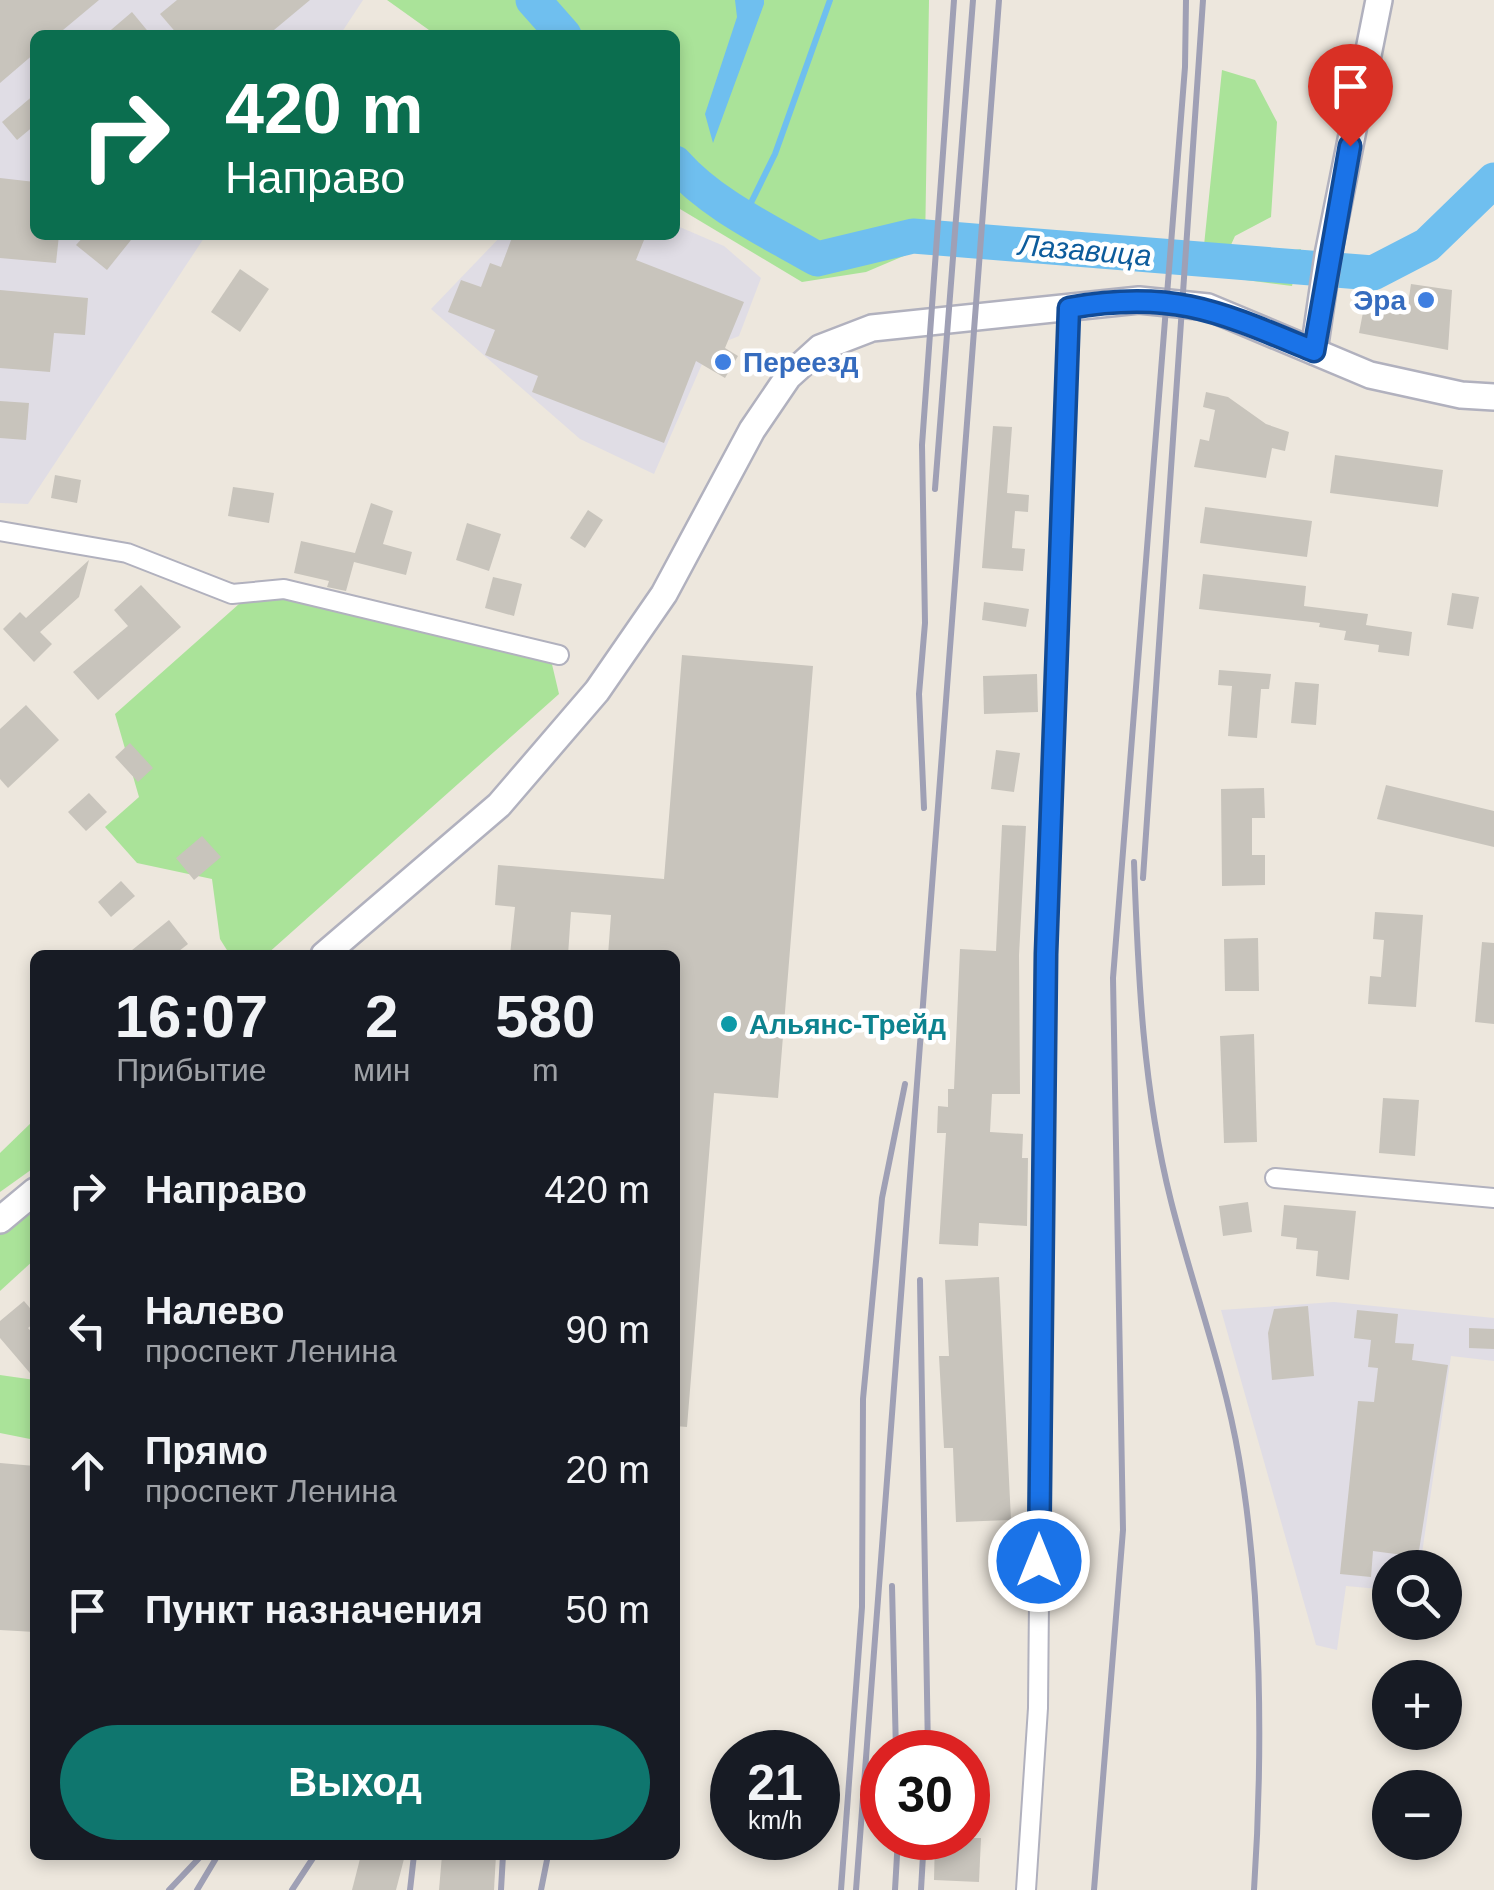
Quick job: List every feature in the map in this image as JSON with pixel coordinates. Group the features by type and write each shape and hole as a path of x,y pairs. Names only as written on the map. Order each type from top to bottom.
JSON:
{"main road":[{"path":"1314,351 1328,254 1379,0"},
{"path":"330,950 499,805 598,691 664,594 752,430 788,377 808,358 872,328 1139,300 1208,307 1370,375 1461,395 1494,398"},
{"path":"0,1220 30,1196"}],"street":[{"path":"1026,1890 1038,1708 1045,974 1069,308"},
{"path":"0,531 127,553 232,594 284,589 559,654"},
{"path":"1275,1178 1494,1198"}],"shaded area":[{"path":"0,0 363,0 343,30 30,30 30,240 203,240 28,504 0,503"},
{"path":"680,227 724,246 761,278 739,336 709,348 654,474 580,439 431,309 497,240 680,240"},
{"path":"1334,1302 1494,1318 1494,1361 1451,1356 1422,1550 1372,1550 1372,1588 1346,1586 1337,1650 1316,1645 1221,1310"}],"green space":[{"path":"387,0 929,0 925,247 866,272 802,282 680,209 680,30 429,30"},
{"path":"1222,70 1255,80 1277,122 1271,217 1235,236 1230,247 1255,256 1301,249 1292,286 1238,279 1202,265"},
{"path":"284,596 551,660 559,694 272,950 227,950 220,939 212,879 137,863 105,827 139,797 115,714 239,604"},
{"path":"30,1124 30,1171 0,1192 0,1153"},
{"path":"30,1204 30,1264 0,1291 0,1228"},
{"path":"0,1375 30,1379 30,1439 0,1433"}],"water":[{"path":"735,0 764,0 764,4 713,143 705,114 737,17"}],"building":[{"path":"0,0 99,0 63,30 30,30 30,57 0,83"},
{"path":"177,0 310,0 274,30 174,30 160,14"},
{"path":"132,12 147,30 111,30"},
{"path":"30,98 30,129 17,140 2,122"},
{"path":"0,178 30,181 30,240 58,240 56,263 0,258"},
{"path":"80,240 131,240 107,270 76,245"},
{"path":"511,240 644,240 636,260 744,302 725,348 738,356 725,378 696,361 664,443 532,392 538,376 485,355 495,330 448,312 461,280 481,287 490,263 501,267"},
{"path":"240,269 269,289 240,332 211,312"},
{"path":"1411,284 1452,290 1448,350 1359,333 1365,302 1407,311"},
{"path":"0,290 88,298 85,335 54,333 50,372 0,368"},
{"path":"1206,392 1228,397 1266,424 1289,432 1285,451 1272,448 1266,478 1194,467 1200,439 1209,441 1215,410 1203,407"},
{"path":"0,401 29,403 26,440 0,438"},
{"path":"993,426 1012,427 1007,493 1029,495 1028,512 1015,511 1012,548 1025,549 1023,571 982,568"},
{"path":"1335,455 1443,470 1438,507 1330,493"},
{"path":"55,475 81,480 77,503 51,498"},
{"path":"233,487 274,493 269,523 228,516"},
{"path":"371,503 393,511 383,544 412,552 406,575 354,562 346,591 327,587 329,581 294,573 301,541 355,553"},
{"path":"1205,507 1312,521 1307,557 1200,543"},
{"path":"588,510 603,520 585,548 570,538"},
{"path":"467,523 501,534 489,571 456,560"},
{"path":"89,560 79,597 40,632 52,644 34,662 3,629 20,612 26,618"},
{"path":"1203,574 1306,586 1304,606 1368,614 1366,625 1412,632 1409,656 1378,652 1379,645 1344,640 1346,631 1319,627 1320,623 1199,609"},
{"path":"493,577 522,584 514,616 485,608"},
{"path":"141,585 181,627 98,700 73,672 128,626 114,610"},
{"path":"1452,593 1479,597 1473,629 1447,625"},
{"path":"984,602 1029,609 1026,627 982,620"},
{"name":"Альянс-Трейд","path":"682,655 813,666 778,1098 714,1093 687,1427 680,1426 680,950 608,950 611,915 571,912 568,950 511,950 515,907 495,905 498,865 664,879"},
{"path":"1219,670 1271,674 1269,689 1261,689 1257,738 1228,736 1232,686 1218,685"},
{"path":"1037,674 1038,712 984,714 983,676"},
{"path":"1295,682 1319,684 1316,725 1291,723"},
{"path":"26,705 59,740 8,788 0,779 0,729"},
{"path":"130,743 153,768 138,782 115,757"},
{"path":"996,750 1020,753 1014,792 991,789"},
{"path":"1386,785 1494,811 1494,847 1377,819"},
{"path":"1264,788 1265,818 1252,818 1252,855 1265,855 1265,885 1222,886 1221,789"},
{"path":"89,793 107,812 86,831 68,812"},
{"path":"1002,825 1026,826 1019,955 1020,1094 992,1094 990,1132 1023,1134 1022,1158 1028,1158 1027,1226 979,1223 978,1246 939,1244 946,1133 937,1133 938,1106 948,1107 948,1089 954,1089 960,949 996,951"},
{"path":"202,836 221,857 194,880 176,858"},
{"path":"121,881 135,896 111,917 98,902"},
{"path":"1375,912 1423,915 1416,1007 1368,1004 1370,976 1381,977 1384,940 1373,939"},
{"path":"169,920 188,944 180,950 132,950"},
{"path":"1258,938 1259,991 1225,991 1224,939"},
{"path":"1482,942 1494,943 1494,1024 1475,1022"},
{"path":"1254,1034 1257,1142 1224,1143 1220,1036"},
{"path":"1383,1098 1419,1100 1415,1156 1379,1153"},
{"path":"1248,1202 1252,1232 1223,1236 1219,1206"},
{"path":"1284,1205 1356,1211 1349,1280 1316,1276 1318,1251 1296,1249 1297,1238 1281,1236"},
{"path":"999,1277 1011,1520 956,1522 953,1448 944,1448 939,1356 949,1356 945,1280"},
{"path":"24,1301 30,1308 30,1373 0,1338 0,1321"},
{"path":"1308,1306 1314,1376 1272,1380 1268,1333 1274,1309"},
{"path":"1357,1310 1398,1314 1395,1343 1414,1344 1412,1360 1448,1365 1419,1550 1372,1550 1371,1577 1340,1574 1358,1401 1374,1402 1378,1368 1368,1367 1371,1340 1354,1338"},
{"path":"1469,1328 1494,1329 1494,1349 1469,1348"},
{"path":"0,1463 30,1466 30,1632 0,1630"},
{"path":"360,1860 404,1860 396,1890 352,1890"},
{"path":"442,1860 496,1860 494,1890 439,1890"},
{"path":"934,1860 980,1860 979,1882 934,1880"}],"waterway":[{"name":"Лазавица","path":"533,0 560,30"},
{"path":"744,217 775,154 830,0"},
{"name":"Лазавица","path":"680,168 724,204 817,259 913,236 1373,273 1427,245 1494,180"}],"railway":[{"path":"924,808 919,694 925,623 922,445 954,0"},
{"path":"935,489 973,0"},
{"path":"856,1890 999,0"},
{"path":"1094,1890 1123,1530 1113,978 1185,67 1186,0"},
{"path":"1143,878 1203,0"},
{"path":"1134,862 1140,990 1154,1117 1171,1201 1225,1393 1247,1509 1258,1673 1259,1784 1254,1890"},
{"path":"841,1890 862,1607 863,1399 882,1198 905,1084"},
{"path":"920,1280 928,1730"},
{"path":"892,1586 895,1730"},
{"path":"169,1890 197,1860"},
{"path":"197,1890 215,1860"},
{"path":"292,1890 312,1860"},
{"path":"410,1890 413,1860"},
{"path":"501,1890 503,1860"},
{"path":"541,1890 547,1860"},
{"path":"895,1890 897,1860"},
{"path":"921,1890 923,1860"}],"place":[{"name":"Эра","path":"1426,300"},
{"name":"Переезд","path":"723,362"},
{"name":"Альянс-Трейд","path":"729,1024"}],"route":[{"path":"1039,1561 1046,954 1069,308 1139,300 1208,307 1314,351 1350,146"}]}
